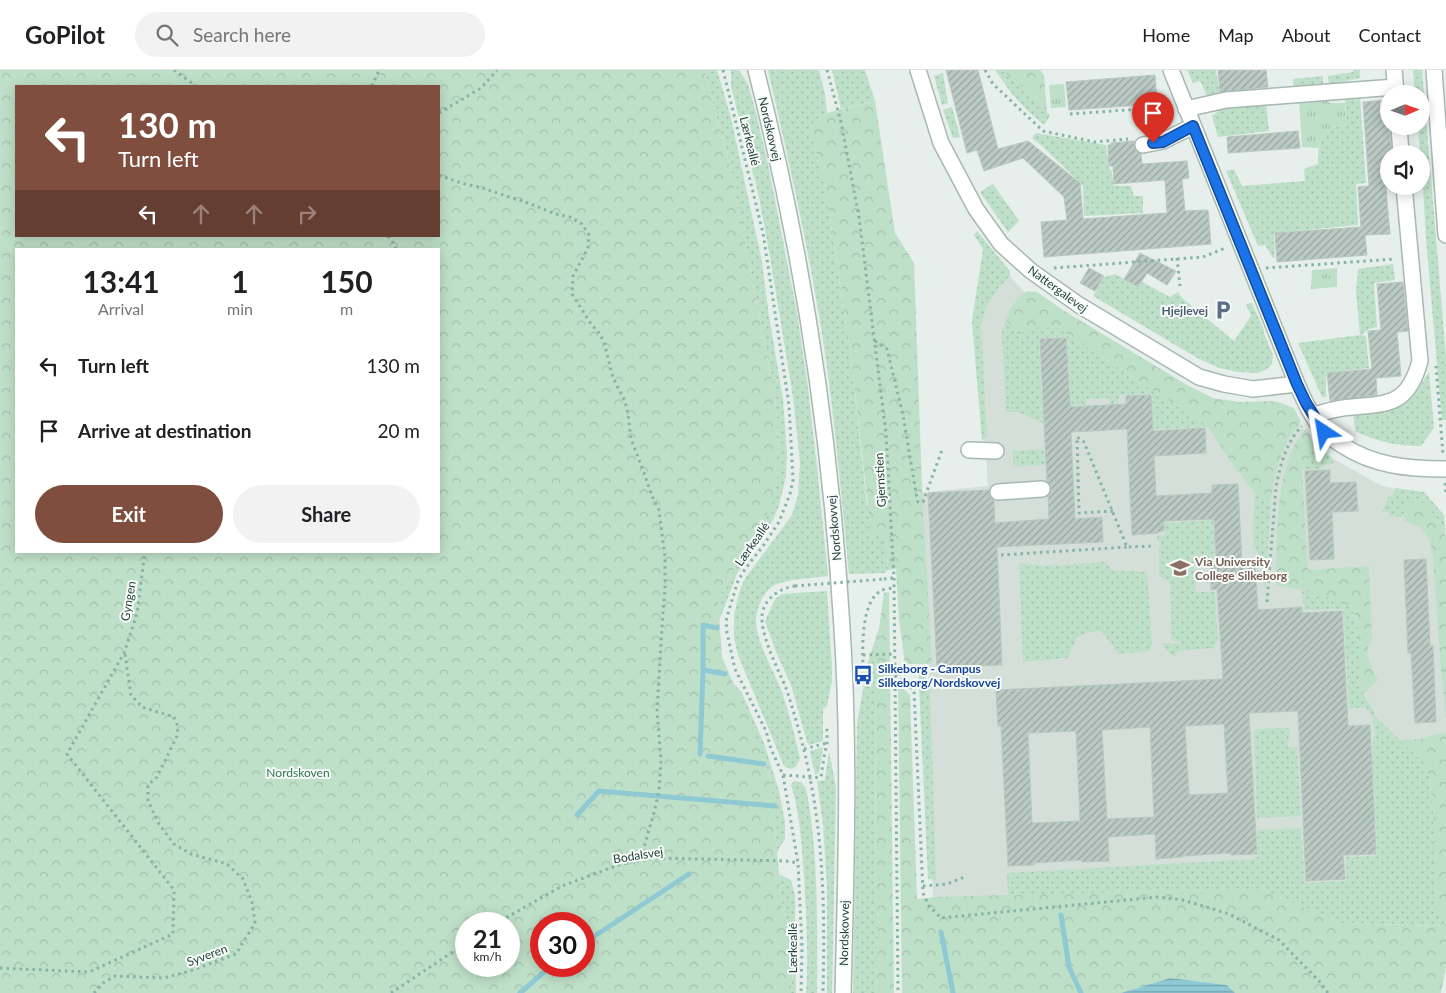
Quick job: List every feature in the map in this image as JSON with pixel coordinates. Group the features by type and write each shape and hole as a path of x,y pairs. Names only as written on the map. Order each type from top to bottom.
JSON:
{"street":[{"name":"Nordskovvej","path":"756,70 783,182 806,305 817,374 835,525 845,698 846,849 842,993"},
{"name":"Nattergalevej","path":"918,70 941,143 976,209 1001,244 1031,271 1078,305 1199,377 1253,389 1297,384"},
{"path":"1170,70 1297,384 1309,419 1335,441 1367,459 1396,467 1446,469"},
{"path":"1394,70 1396,85"},
{"path":"1434,70 1446,235"},
{"path":"1186,107 1226,100 1380,91"},
{"path":"1143,145 1163,142 1193,126"},
{"path":"1309,419 1340,408 1384,404 1407,391 1416,378 1420,361 1405,195"},
{"path":"969,450 996,451"},
{"path":"998,492 1042,489"}],"path":[{"path":"174,70 195,85"},
{"path":"372,85 379,70"},
{"path":"440,112 482,88 497,70"},
{"name":"Lærkeallé","path":"724,70 763,233 789,405 793,480 790,494 779,522 738,581 726,621 727,633 735,669 766,731 770,749 783,775 798,863 802,948 801,993"},
{"name":"Gjernstien","path":"827,70 841,122 859,217 886,433 894,578 898,993"},
{"path":"985,70 993,84 1043,131 1095,142 1142,138 1143,145"},
{"path":"1070,114 1186,107"},
{"path":"440,175 570,217 582,224 589,235 588,248 573,276 572,294 604,342 613,378 625,401 631,439 659,510 664,557 666,591 663,610 657,710 661,760 655,809 640,861"},
{"path":"389,237 396,248"},
{"path":"1066,267 1203,257 1240,242"},
{"path":"1251,269 1395,260 1395,251"},
{"path":"1177,258 1180,286"},
{"path":"875,340 887,349 903,415 918,502 923,502 942,450"},
{"path":"1267,602 1276,487 1279,471 1294,434 1309,419"},
{"path":"1113,512 1079,513 1077,438 1084,442 1113,512 1127,547"},
{"path":"1001,555 1155,546"},
{"name":"Gyngen","path":"0,968 89,972 173,934 174,890 68,754 124,653 137,614 145,553"},
{"path":"823,993 822,864 817,815 804,750 786,690 765,635 762,614 769,598 779,591 796,586 894,578"},
{"path":"863,674 864,625 872,599 882,590 894,588"},
{"name":"Syveren","path":"94,993 103,983 115,976 163,978 190,971 236,954 255,924 252,902 243,879 227,864 191,854 174,844 159,824 148,801 148,785 157,777 176,736 178,727 174,717 142,707 131,695 124,653"},
{"path":"863,655 895,654"},
{"path":"895,675 914,690 923,893 928,906 941,918 1157,897 1183,900 1229,914 1279,940 1320,982 1328,993"},
{"path":"783,775 811,778 820,778 822,776 827,743 827,725"},
{"path":"804,750 827,743"},
{"name":"Bodalsvej","path":"516,912 562,886 621,864 654,858 786,860 798,863"},
{"path":"923,886 947,884 966,876"},
{"path":"391,993 455,950"}],"shaded area":[{"name":"Via University College Silkeborg","path":"1001,267 1029,297 1213,401 1289,412 1325,454 1380,485 1422,496 1439,536 1446,601 1446,926 933,900 928,645 907,494 988,486 977,327"}],"green space":[{"name":"Nordskoven","path":"0,70 704,70 729,161 775,397 780,464 774,498 762,524 742,553 718,601 722,657 745,710 771,783 782,907 792,936 793,971 791,993 0,993"},
{"path":"704,70 717,70 731,118 762,262 783,399 787,453 786,477 779,506 773,520 737,574 719,621 718,601 742,553 762,524 780,464 775,397 729,161"},
{"path":"731,70 739,70 748,84 756,113 768,164 797,313 807,380 828,576 794,580 775,585 767,591 757,611 756,621 759,637 781,689 800,759 796,767 791,769 784,766 738,655 734,638 734,615 744,580 792,515 798,495 800,462 793,397 771,263 759,197 731,86"},
{"path":"768,70 819,70 825,94 827,113 810,126 826,191 851,358 867,505 886,536 888,570 885,573 849,574 826,360 800,214"},
{"path":"832,70 865,70 875,101 841,109"},
{"path":"995,70 1002,70 1037,98 1050,116 1044,125 1012,94"},
{"path":"1002,70 1040,70 1044,75 1047,112 1037,98"},
{"path":"1187,70 1216,70 1220,96 1208,98 1200,81 1193,83"},
{"path":"1353,70 1360,70 1360,78 1329,85 1328,76 1353,72"},
{"path":"1413,70 1422,70 1423,85 1414,85"},
{"path":"943,73 948,103 942,105 934,76"},
{"path":"1323,76 1323,87 1294,89 1293,79"},
{"path":"1064,84 1066,107 1051,108 1049,85"},
{"path":"1345,95 1360,96 1366,183 1356,184 1358,225 1274,233 1275,258 1273,258 1265,245 1258,246 1226,171 1234,169 1242,186 1305,181 1304,169 1318,164 1321,140 1326,132 1330,127 1346,125"},
{"path":"1324,98 1330,103 1345,103 1346,125 1330,127 1318,148 1302,147 1299,100"},
{"path":"875,101 895,233 914,263 922,487 932,664 905,664 899,619 896,569 888,570 886,536 871,533 851,358 826,192 810,126 827,113"},
{"path":"1266,103 1269,131 1218,137 1212,116 1224,106"},
{"path":"952,107 960,137 953,138 943,110"},
{"path":"1036,133 1106,145 1109,169 1111,169 1114,186 1131,186 1134,196 1143,196 1143,213 1084,216 1083,186 1032,138"},
{"path":"1419,135 1427,135 1428,145 1419,145"},
{"path":"1430,166 1446,357 1446,420 1442,420 1423,195 1430,195"},
{"path":"993,184 1019,221 1008,232 980,192"},
{"path":"977,231 1010,271 1010,276 1000,286 987,305 981,326 987,437 982,441 972,321 983,249 974,235"},
{"path":"1393,264 1395,280 1374,283 1377,327 1369,329 1361,335 1366,336 1369,368 1326,373 1326,397 1322,397 1298,343 1360,335 1356,291 1358,269"},
{"path":"1337,268 1337,287 1311,289 1312,270"},
{"path":"1116,274 1138,288 1142,282 1170,297 1178,292 1182,298 1234,341 1251,316 1246,304 1252,303 1273,355 1272,364 1267,369 1258,373 1238,372 1219,368 1199,359 1093,296 1104,277"},
{"path":"1027,291 1037,292 1063,310 1187,385 1213,398 1239,402 1271,401 1294,408 1301,422 1288,439 1277,466 1271,499 1255,493 1231,462 1206,424 1058,328 1039,327 1018,334 1006,320 1014,304"},
{"path":"1006,320 1018,334 1039,327 1058,328 1208,427 1154,429 1152,394 1119,395 1118,403 1110,404 1109,398 1086,399 1086,405 1070,406 1067,337 1039,338 1043,423 1018,412 1006,412 1002,332"},
{"path":"1429,372 1434,428 1421,446 1387,443 1355,431 1353,412 1402,402 1417,390"},
{"path":"1306,429 1313,440 1302,470 1308,570 1369,566 1372,640 1369,645 1368,655 1378,680 1363,695 1357,618 1349,606 1315,593 1276,585 1277,525 1283,481 1288,461 1296,443"},
{"path":"1313,440 1335,461 1318,469 1302,470"},
{"path":"1044,449 1045,465 1013,467 1013,451"},
{"path":"1395,488 1424,492 1444,515 1446,538 1439,521 1415,501 1405,508 1404,517 1390,517 1389,512 1382,512 1388,497 1393,495"},
{"path":"1255,493 1271,499 1266,587 1264,587 1262,559 1254,548"},
{"path":"1415,501 1425,503 1439,521 1446,538 1446,719 1432,550 1426,533 1417,526 1404,521 1405,508"},
{"path":"1213,520 1214,558 1194,560 1196,592 1215,592 1218,642 1216,642 1214,648 1177,651 1176,656 1172,656 1163,646 1163,643 1181,643 1180,641 1172,641 1170,584 1159,575 1159,548 1161,542 1158,541 1157,535 1165,535 1165,523"},
{"path":"1106,562 1112,570 1147,572 1152,647 1148,651 1118,654 1102,631 1089,632 1077,637 1068,658 1023,662 1019,563 1045,566"},
{"path":"1302,590 1334,599 1349,606 1357,622 1364,695 1375,716 1426,765 1430,781 1434,818 1437,912 1446,916 1446,926 1341,923 1260,889 1008,895 1007,873 1255,859 1258,857 1257,830 1301,828 1305,883 1346,881 1346,857 1377,856 1376,824 1344,826 1343,806 1375,804 1370,755 1373,754 1373,738 1375,736 1372,716 1366,707 1349,709 1343,609 1304,610"},
{"path":"827,591 832,681 827,706 823,709 823,741 808,745 791,685 765,621 775,599 782,594"},
{"path":"889,592 894,993 876,993 878,934 877,902 875,900 876,672 884,593"},
{"path":"879,628 876,672 875,900 877,901 878,934 876,993 853,993 857,723 868,662"},
{"path":"918,664 930,687 936,880 928,879"},
{"path":"732,682 741,691 764,743 779,791 785,822 785,839 777,852 771,783 763,757"},
{"path":"898,683 910,695 917,899 1260,889 1341,923 1446,926 1446,968 1441,993 1235,993 1227,985 1170,978 1121,993 902,993"},
{"path":"1290,728 1288,747 1297,747 1301,816 1257,818 1255,729"},
{"path":"1446,733 1446,916 1437,913 1434,818 1430,781 1426,765 1400,740 1420,739"},
{"path":"823,747 819,773 815,775 810,751"},
{"path":"829,751 836,787 832,993 827,993 827,888 823,825 817,781 825,780"},
{"path":"794,781 801,782 806,788 813,839 816,890 817,993 806,993 807,949 804,877 799,818 791,785"},
{"path":"779,874 791,880 795,895 796,993 791,993 793,971 792,936 782,907"}],"water":[{"path":"1170,978 1227,985 1235,993 1121,993"}],"building":[{"path":"946,70 978,70 998,149 1028,141 1080,183 1083,219 1167,213 1165,180 1114,184 1113,166 1109,166 1108,145 1111,145 1111,143 1134,141 1136,151 1141,154 1142,164 1187,161 1189,178 1182,179 1185,211 1208,210 1211,244 1044,257 1041,222 1067,220 1064,197 1023,158 984,171 977,150 967,153"},
{"path":"1218,70 1266,70 1268,87 1220,92"},
{"path":"1155,75 1157,104 1069,110 1066,82"},
{"path":"1380,101 1380,135 1390,135 1391,145 1380,145 1380,195 1387,195 1390,234 1365,235 1367,255 1277,262 1275,233 1361,227 1358,187 1369,186 1363,102"},
{"path":"1298,131 1300,148 1228,153 1227,137"},
{"path":"1140,253 1176,271 1167,285 1147,273 1138,287 1124,279"},
{"path":"1089,268 1104,276 1095,291 1080,283"},
{"path":"1403,282 1408,331 1397,332 1401,376 1376,378 1377,395 1330,401 1327,373 1372,369 1368,331 1381,330 1377,284"},
{"path":"1066,338 1070,407 1126,404 1126,396 1151,395 1153,431 1205,428 1206,453 1154,456 1156,496 1212,493 1212,485 1238,484 1242,563 1255,562 1258,610 1302,607 1302,613 1342,611 1348,726 1370,725 1376,854 1343,855 1345,879 1306,881 1298,711 1249,713 1257,854 1231,855 1231,853 1156,859 1155,834 1108,837 1109,861 1082,862 1082,860 1008,866 1001,726 998,726 996,690 1223,679 1217,589 1211,590 1210,564 1216,564 1214,519 1164,521 1164,531 1132,535 1127,429 1071,432 1075,519 1102,517 1103,542 997,547 1002,665 937,668 928,493 989,490 990,497 994,501 995,523 1049,519 1048,496 1051,489 1050,484 1047,482 1040,339","holes":["1224,724 1228,793 1189,795 1185,726","1150,727 1154,817 1107,819 1102,730","1076,731 1080,821 1032,823 1028,733"]},
{"path":"1330,470 1330,483 1356,482 1358,511 1332,512 1334,559 1310,560 1305,471"},
{"path":"1426,559 1430,646 1433,646 1436,722 1415,723 1411,653 1408,653 1404,560"}],"waterway":[{"path":"700,754 703,625 717,628"},
{"path":"703,670 725,674"},
{"path":"708,756 764,764"},
{"path":"577,815 599,791 775,806"},
{"path":"595,936 689,874"},
{"path":"1061,915 1069,967 1081,993"},
{"path":"941,932 953,993"},
{"path":"520,993 538,977"}],"place":[{"name":"Hjejlevej","path":"1223,310"},
{"name":"Via University College Silkeborg","path":"1180,568"},
{"name":"Silkeborg - Campus Silkeborg/Nordskovvej","path":"863,675"}],"route":[{"path":"1153,143 1163,142 1193,126 1297,384 1324,432"}]}
